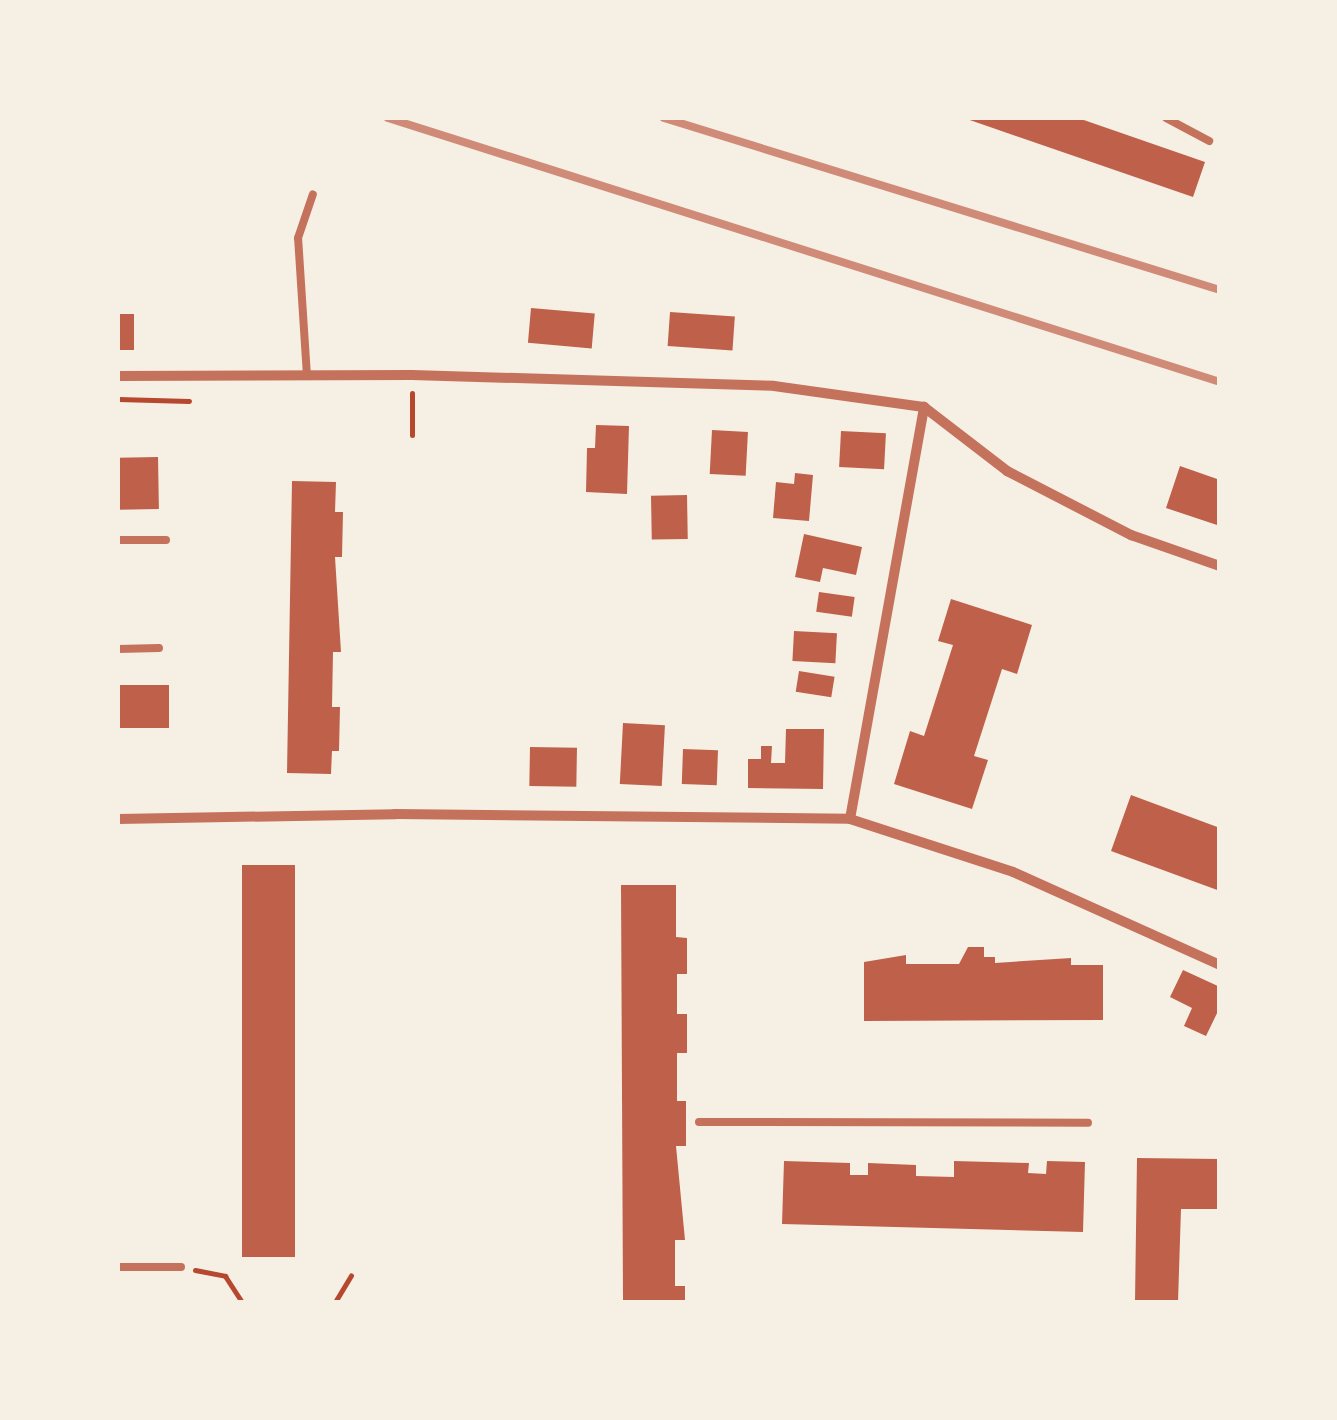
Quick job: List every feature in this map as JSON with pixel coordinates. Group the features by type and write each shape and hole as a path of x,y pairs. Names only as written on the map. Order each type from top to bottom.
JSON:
{"street":[{"path":"118,376 412,375 774,386 924,407 1007,471 1130,536 1220,566"},
{"path":"850,820 924,407"},
{"path":"118,819 394,814 850,820 1012,872 1220,964"}],"lane":[{"path":"1166,118 1210,141"},
{"path":"306,376 298,238 313,194"},
{"path":"118,540 166,540"},
{"path":"118,649 158,648"},
{"path":"699,1122 1088,1123"},
{"path":"118,1267 180,1267"}],"path":[{"path":"412,375 412,435"},
{"path":"118,399 188,401"},
{"path":"180,1267 225,1276 242,1302"},
{"path":"335,1302 351,1275"}],"building":[{"path":"964,118 1078,118 1205,162 1193,197"},
{"path":"531,308 595,314 592,348 528,343"},
{"path":"670,312 735,317 732,350 668,346"},
{"path":"118,314 134,314 134,350 118,350"},
{"path":"596,425 629,426 627,494 586,492 587,448 595,448"},
{"path":"712,430 748,432 746,476 710,474"},
{"path":"841,431 886,433 884,469 839,467"},
{"path":"158,457 159,509 119,510 118,458"},
{"path":"1180,466 1220,480 1220,526 1166,508"},
{"path":"795,473 813,475 809,521 773,518 776,482 794,484"},
{"path":"292,481 336,482 335,512 343,512 342,557 335,557 341,652 333,652 332,707 340,707 339,751 332,751 331,774 287,773"},
{"path":"687,495 688,539 652,540 651,496"},
{"path":"804,534 862,547 856,575 823,568 820,582 795,577"},
{"path":"819,592 855,597 852,617 816,612"},
{"path":"951,599 1032,625 1017,674 1002,669 974,756 988,760 972,809 894,784 910,731 924,736 953,645 938,641"},
{"path":"794,631 837,633 835,663 792,661"},
{"path":"799,671 835,677 831,697 796,692"},
{"path":"118,685 169,685 169,728 118,728"},
{"path":"623,723 665,725 662,786 620,784"},
{"path":"786,729 824,729 823,789 748,788 748,759 761,759 761,746 772,746 771,763 785,763"},
{"path":"530,747 577,748 576,787 529,786"},
{"path":"683,749 718,750 717,785 682,784"},
{"path":"1131,795 1220,828 1220,891 1111,851"},
{"path":"242,865 295,865 295,1257 242,1257"},
{"path":"621,885 676,885 676,937 687,938 687,974 677,974 677,1014 687,1014 687,1053 677,1053 677,1101 686,1101 686,1146 676,1146 685,1240 675,1240 675,1286 685,1286 685,1302 623,1302"},
{"path":"968,947 984,947 984,957 995,957 995,963 1071,958 1071,965 1103,965 1103,1020 864,1021 864,962 906,955 906,964 959,964"},
{"path":"1183,970 1220,987 1220,1007 1206,1036 1184,1026 1192,1008 1170,997"},
{"path":"1137,1158 1220,1159 1220,1209 1181,1209 1178,1302 1135,1302"},
{"path":"784,1161 850,1163 850,1175 868,1175 868,1163 916,1165 916,1176 954,1177 954,1161 1029,1163 1028,1173 1046,1174 1047,1161 1085,1162 1083,1232 782,1224"}],"railway":[{"path":"388,118 1220,382"},
{"path":"664,118 1220,290"}]}
